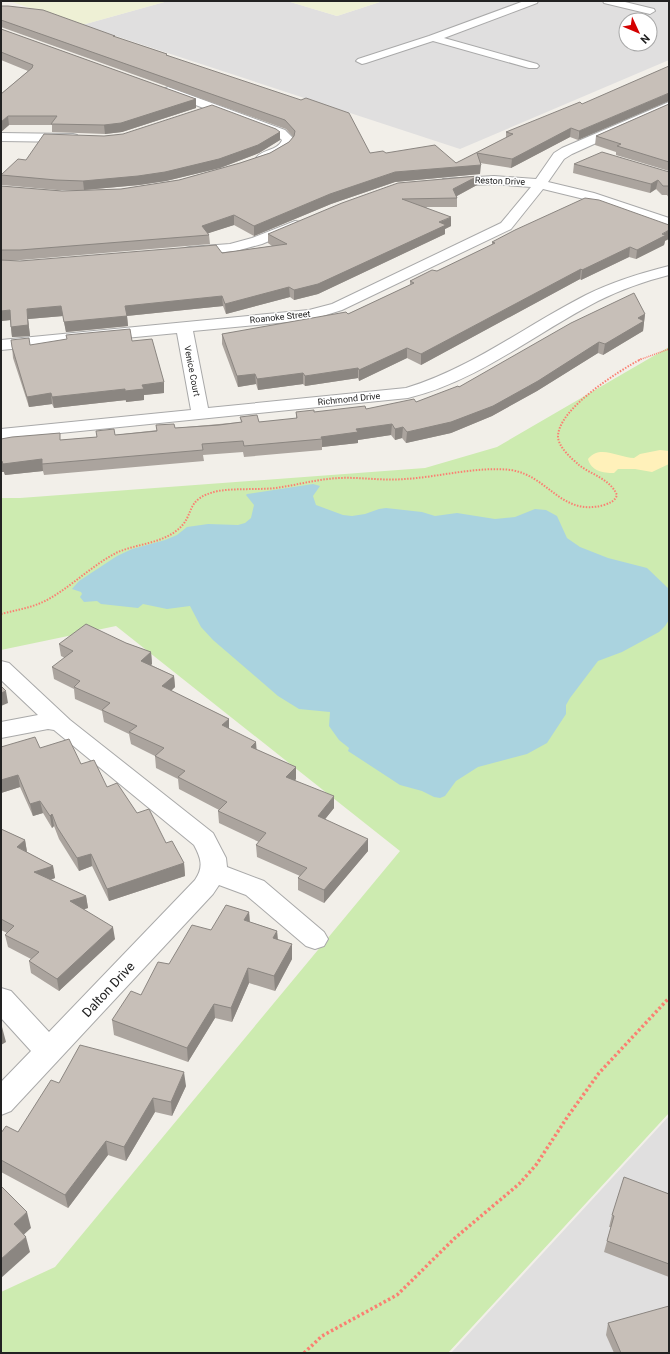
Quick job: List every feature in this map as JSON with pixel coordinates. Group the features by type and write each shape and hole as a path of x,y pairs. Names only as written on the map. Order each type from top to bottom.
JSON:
{"street":[{"path":"362,60 433,38 533,1"},
{"path":"608,1 650,12"},
{"path":"433,38 533,66"},
{"path":"161,89 281,133 288,139 287,144 280,150 252,163"},
{"name":"Roanoke Street","path":"1,345 310,315 337,307 506,226 540,184 559,156 575,147 669,106"},
{"path":"193,115 213,108"},
{"path":"6,141 32,137"},
{"path":"575,147 596,154"},
{"name":"Reston Drive","path":"433,183 485,179 540,184 580,193 669,223"},
{"path":"176,252 231,248 257,241 307,220"},
{"name":"Richmond Drive","path":"1,434 408,393 428,388 464,372 592,298 648,276 669,270"},
{"name":"Venice Court","path":"184,327 201,414"},
{"path":"1,668 62,725 204,840 215,862 213,874 224,876 255,888 316,938"},
{"path":"1,730 48,721 62,725"},
{"name":"Dalton Drive","path":"1,1102 204,887 213,874"},
{"path":"1,999 49,1052"}],"path":[{"path":"1,614 42,602 112,556 130,547 174,533 184,522 188,510 193,502 202,496 213,492 276,488 339,478 402,479 504,469 530,476 567,503 576,507 588,508 610,504 617,498 618,494 616,490 608,482 582,467 571,457 558,435 566,417 585,396 632,364 669,349"},
{"path":"304,1353 322,1336 397,1295 455,1238 514,1189 536,1164 575,1105 598,1074 669,998"}],"shaded area":[{"path":"168,1 287,1 337,16 383,1 669,1 669,60 460,149 82,25"},
{"path":"669,1116 669,1353 451,1353"}],"green space":[{"path":"9,1 168,1 82,25"},
{"path":"287,1 383,1 337,16"},
{"path":"669,347 669,1113 448,1353 1,1353 1,1292 55,1267 400,851 116,626 1,650 1,498 20,498 425,468 497,447"}],"sand":[{"path":"660,450 669,451 669,464 652,472 635,469 618,469 614,473 602,472 595,469 588,459 593,455 604,452 634,458 640,454"}],"water":[{"path":"313,484 320,486 313,496 316,505 343,515 352,516 365,514 386,508 422,512 435,516 457,513 495,519 515,517 535,509 546,510 557,516 567,538 580,547 608,558 647,568 669,589 669,620 659,632 622,652 598,661 570,698 566,705 566,714 547,743 527,754 478,767 456,781 445,796 440,798 400,785 348,751 349,748 339,740 329,726 330,712 299,709 278,696 213,640 201,627 190,606 167,609 143,604 138,608 101,604 97,601 84,602 80,597 82,594 81,592 72,589 79,581 117,556 132,549 165,540 177,535 187,527 208,524 238,525 245,523 251,518 254,505 246,495 247,494"}],"building":[{"path":"1,6 43,10 167,54 166,55 301,100 306,98 349,113 370,153 383,151 386,153 435,145 456,163 513,134 506,132 580,102 582,104 669,66 669,93 579,131 571,128 512,159 477,153 481,165 395,172 330,194 254,226 234,215 202,226 209,235 20,250 1,250 1,186 62,191 121,189 179,180 270,153 289,142 294,136 295,131 285,120 1,20"},
{"path":"1,29 196,99 121,123 104,125 51,124 57,116 8,116 1,122 1,94 32,68 33,65 1,52"},
{"path":"669,104 669,162 617,146 621,144 596,136"},
{"path":"212,105 276,129 280,132 258,145 219,159 165,172 83,181 1,175 18,159 26,160 44,134 104,136 123,134"},
{"path":"602,152 669,172 669,187 663,186 658,180 651,184 574,164"},
{"path":"478,176 453,189 457,198 402,199 451,217 439,222 446,225 318,284 294,290 289,287 225,304 222,296 125,306 127,316 64,322 61,306 27,309 28,325 11,327 10,310 1,311 1,260 20,261 216,245 222,253 287,244 268,234 342,203 398,183"},
{"path":"585,198 599,200 669,225 669,230 662,234 666,235 637,250 630,247 582,270 581,269 421,354 407,348 359,370 358,368 305,376 303,373 257,379 255,374 237,376 222,334 346,312 348,314 414,283 410,281 432,270 437,271 495,243 492,242 515,230"},
{"path":"634,293 645,314 638,318 644,321 605,344 599,342 538,381 493,406 451,422 407,432 403,427 395,429 392,424 356,429 358,432 321,437 322,439 244,446 243,441 202,444 203,450 42,464 42,459 3,464 1,461 1,439 12,437 60,433 60,440 97,437 96,431 114,429 115,435 157,431 156,425 174,424 175,428 219,425 242,422 240,417 257,415 259,422 297,418 296,412 314,410 314,412 365,406 366,409 414,399 416,402 458,386 459,387 571,323"},
{"path":"130,329 132,341 152,339 164,382 142,385 144,389 125,391 125,389 52,397 51,393 27,397 11,340 29,338 30,345 67,339 66,335"},
{"path":"86,624 126,643 151,652 141,661 174,676 162,686 229,719 222,725 256,742 251,747 296,767 286,777 334,796 318,816 368,839 324,890 298,878 307,868 256,845 266,833 218,811 227,802 178,777 185,771 155,756 164,748 129,732 137,726 102,710 110,703 74,687 80,681 52,667 73,651 59,644"},
{"path":"1,686 6,691 1,693"},
{"path":"35,737 40,748 69,739 81,764 94,760 107,787 117,783 137,813 149,809 166,843 172,841 184,863 107,889 91,854 77,858 57,827 52,814 50,816 40,801 30,804 18,775 1,780 1,747"},
{"path":"1,829 25,840 17,847 53,866 34,872 86,896 70,901 113,927 57,979 29,961 39,952 5,935 14,926 1,919"},
{"path":"226,905 249,912 244,920 277,931 273,938 292,944 274,976 248,968 231,1008 214,1004 187,1048 112,1020 131,991 141,995 158,962 169,964 192,925 211,930"},
{"path":"80,1045 184,1072 171,1102 153,1098 124,1147 106,1141 65,1195 1,1160 1,1133 6,1126 18,1132 51,1080 59,1083"},
{"path":"624,1177 669,1194 669,1264 607,1241 614,1216 612,1215"},
{"path":"1,1186 27,1212 14,1224 26,1237 1,1259"},
{"path":"669,1306 669,1353 621,1353 608,1323"}]}
